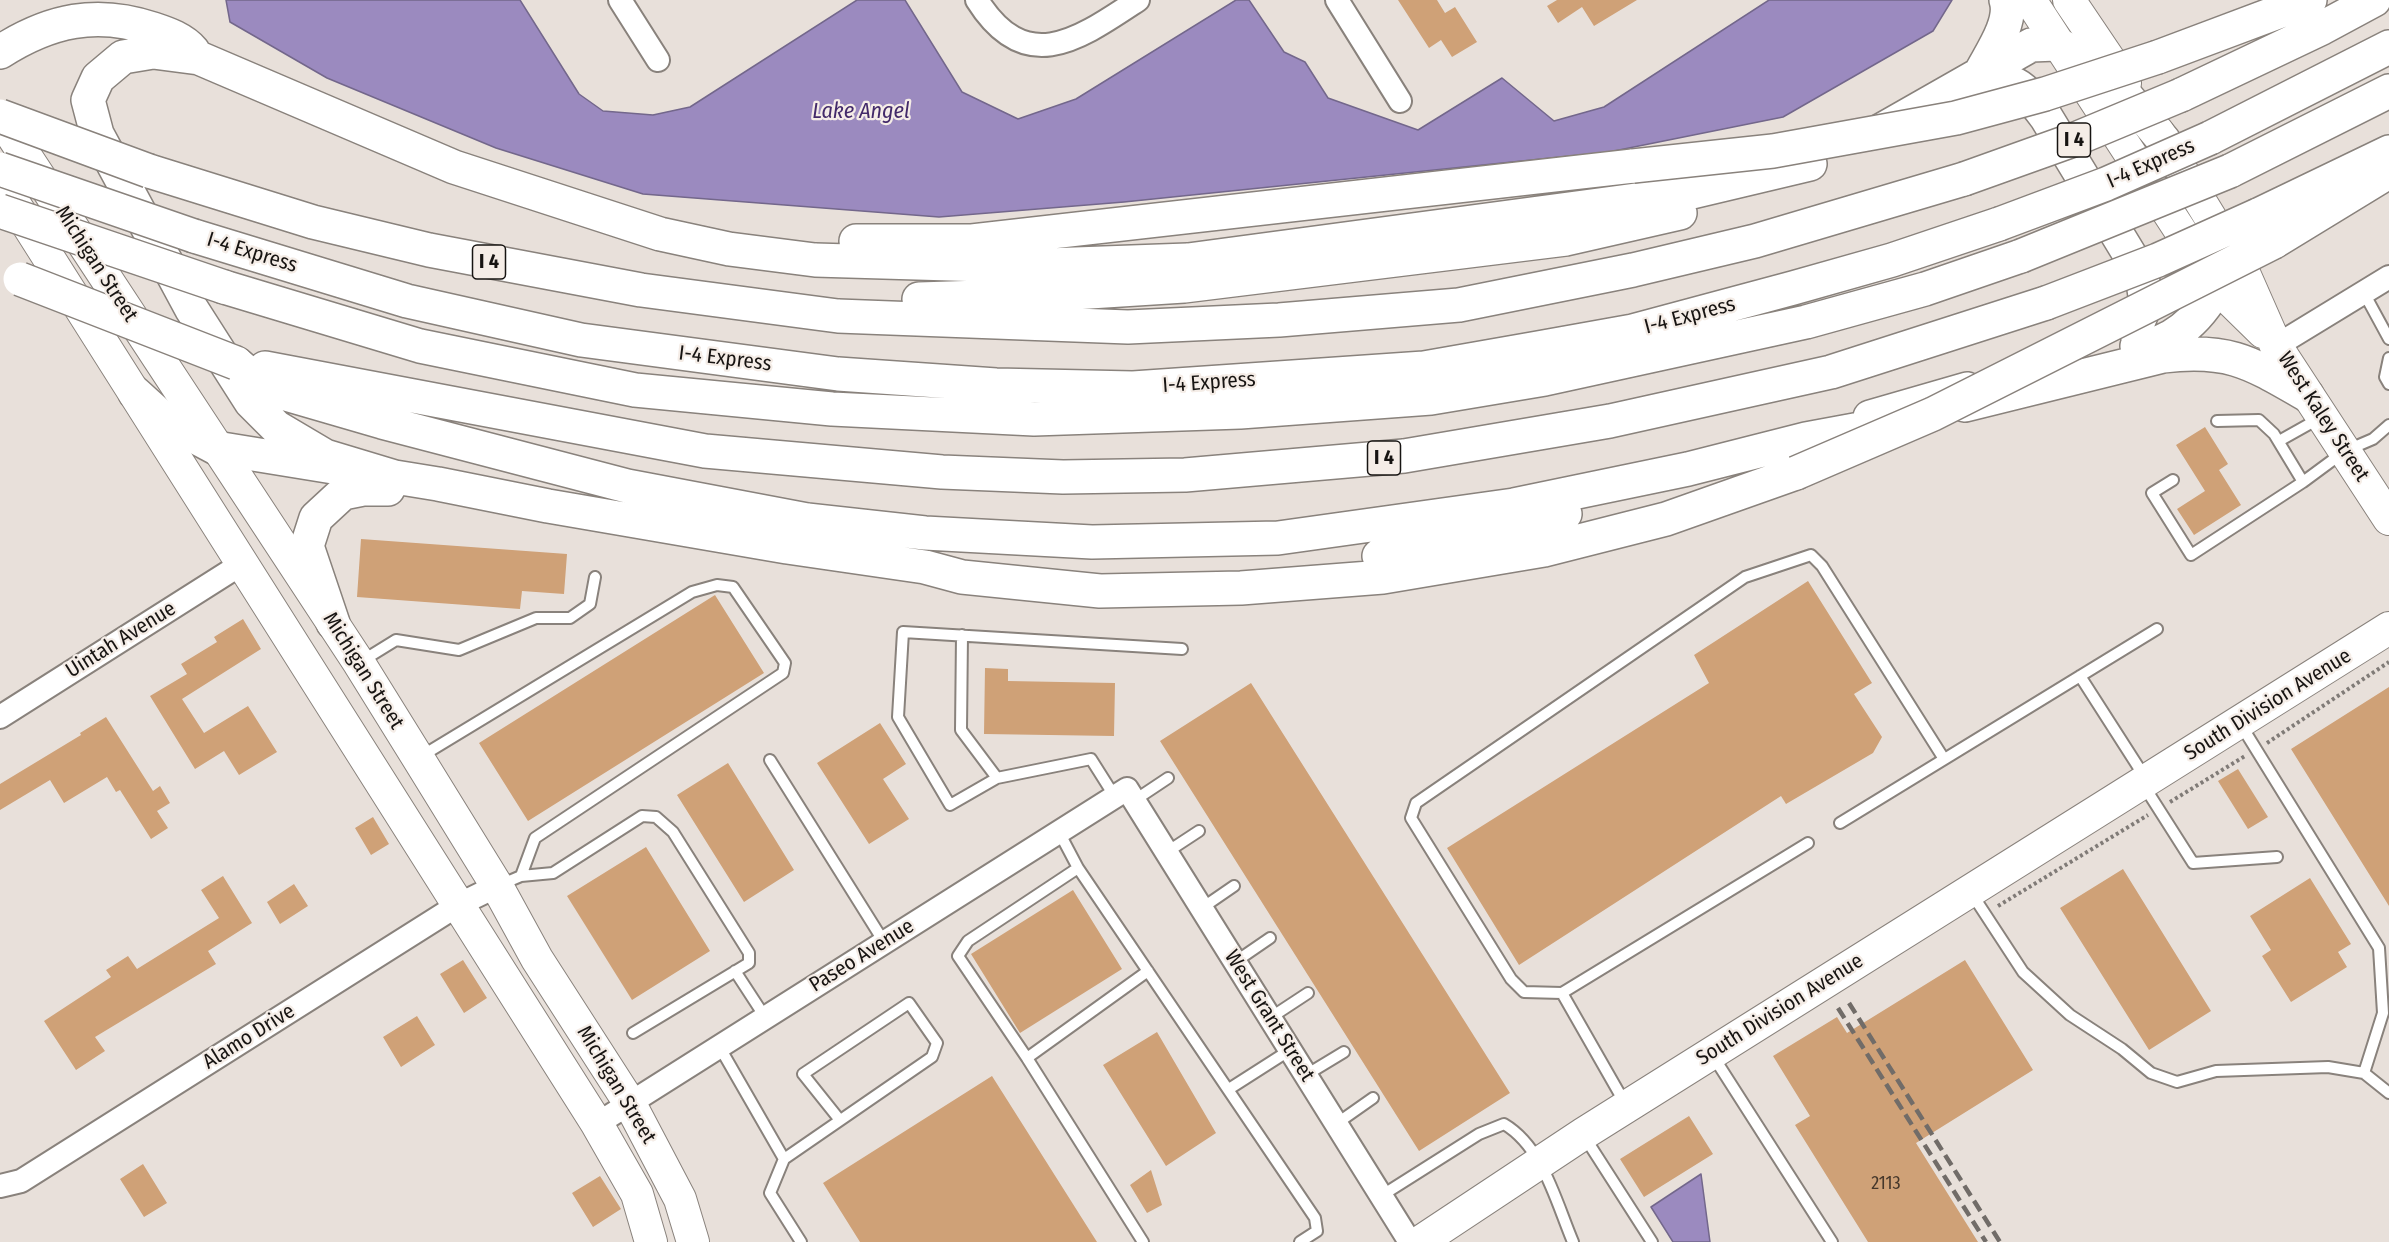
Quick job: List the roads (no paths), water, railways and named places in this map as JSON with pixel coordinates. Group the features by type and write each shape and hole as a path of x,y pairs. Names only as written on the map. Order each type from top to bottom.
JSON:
{"highway":[{"path":"1980,72 1999,37 2009,7 2006,0"},
{"path":"533,191 814,241 972,241 1773,151 1956,118 2045,94 2158,57 2310,0"},
{"name":"I 4","path":"0,116 148,171 313,222 429,250 641,290 838,316 1128,327 1279,320 1460,304 1633,270 1755,241 1964,179 2073,140 2181,95 2312,33 2374,0"},
{"path":"0,31 36,31 81,19 125,19 186,42 199,58"},
{"path":"0,52 36,31"},
{"path":"838,316 901,300 1042,296 1184,286 1566,239 1627,227 1718,203 1810,164 1872,136 1980,72 2031,45 2057,45 2100,65 2164,141"},
{"name":"I-4 Express","path":"0,169 194,236 407,301 581,340 838,374 996,385 1132,388 1424,368 1633,330 1803,285 1999,224 2106,184 2210,138 2389,47"},
{"path":"398,478 325,456 276,428 251,402 191,308 96,134 88,100 98,78 123,57 153,52 199,58 454,167 660,234 740,250 815,260 914,265 1075,266 1188,260 1546,214 1688,193 1810,164"},
{"path":"1926,104 2000,80 2011,82 2035,102 2142,275 2146,303 2136,329 2112,351"},
{"name":"I-4 Express","path":"0,211 224,286 420,346 635,390 832,409 1034,419 1240,412 1431,398 1545,379 1806,322 1925,289 2021,256 2230,171 2389,91"},
{"name":"I 4","path":"10,276 236,363 705,451 942,472 1063,477 1185,475 1404,456 1610,421 1831,372 2046,303 2158,260 2266,229 2389,152"},
{"path":"135,393 167,422 216,448 787,547 925,567 962,577 1100,591 1241,588 1383,577 1544,550 1602,536 1666,519 1796,473 1933,414 2098,328 2266,229 2389,172"},
{"path":"1806,439 1899,407 2112,351 2160,342 2187,326 2217,287 2223,262 2217,228"},
{"path":"236,363 265,387 393,425 627,486 807,520 925,532 1092,542 1278,538 1514,505 1688,469 1806,439 1902,421 2163,356 2194,352 2219,354 2244,361 2315,406"},
{"path":"925,567 961,565 1072,574 1130,575 1370,557 1543,521 1688,469"},
{"path":"333,623 307,546 316,518 343,493 363,489 385,489 548,506"}],"main road":[{"name":"West Kaley Street","path":"2030,0 2057,45 2217,287 2276,346"},
{"name":"West Kaley Street","path":"2069,0 2164,141 2243,271 2276,346 2389,519"},
{"name":"Michigan Street","path":"0,116 333,623 418,758 509,881 537,959 628,1102 680,1199 693,1242"},
{"name":"Michigan Street","path":"0,181 597,1124 637,1194 651,1242"},
{"name":"South Division Avenue","path":"1420,1242 1626,1106 2145,783 2389,628"}],"street":[{"path":"620,0 658,60"},
{"path":"977,0 988,17 1009,37 1031,44 1055,45 1088,33 1138,0"},
{"path":"1337,0 1400,101"},
{"path":"2276,346 2389,277"},
{"name":"Uintah Avenue","path":"1,713 243,563"},
{"name":"Paseo Avenue","path":"597,1124 628,1102 1059,832 1126,795"},
{"name":"West Grant Street","path":"1126,795 1167,852 1410,1242"},
{"name":"Alamo Drive","path":"0,1186 21,1181 458,905 509,881"}],"lane":[{"path":"2364,292 2389,339"},
{"path":"2389,358 2385,377 2389,384"},
{"path":"2278,441 2315,406"},
{"path":"2217,421 2259,420 2278,441 2303,482"},
{"path":"2174,480 2152,493 2191,555 2303,482 2345,451 2373,439 2389,425"},
{"path":"1808,843 1562,993 1524,992 1511,979 1410,818 1416,803 1745,577 1811,555 1822,566 1944,759"},
{"path":"359,663 396,640 459,650 536,618 570,618 590,604 595,577"},
{"path":"418,758 692,592 717,585 733,587 785,663 783,673 536,838 509,881"},
{"path":"1840,823 2157,629"},
{"path":"1168,778 1126,795 1091,759 997,778 950,805 898,717 903,632 1182,649"},
{"path":"962,635 961,730 997,778"},
{"path":"2080,676 2193,863 2277,857"},
{"path":"2239,722 2379,948 2383,1013 2364,1073"},
{"path":"770,760 884,942"},
{"path":"509,881 554,873 642,816 656,817 673,832 749,953 749,963 633,1033"},
{"path":"1167,852 1199,831"},
{"path":"1059,832 1078,868 1315,1218 1317,1231 1300,1242"},
{"path":"1078,868 968,941 958,956 1027,1058 1143,1242"},
{"path":"1202,908 1234,886"},
{"path":"1970,891 2023,972 2070,1015 2122,1049 2151,1073 2177,1082 2216,1071 2328,1067 2364,1073 2389,1093"},
{"path":"1235,962 1270,938"},
{"path":"735,971 765,1017"},
{"path":"1027,1058 1148,971"},
{"path":"1270,1018 1308,993"},
{"path":"1562,993 1626,1106"},
{"path":"801,1242 770,1193 784,1159 932,1057 938,1043 909,1003 802,1074 839,1119"},
{"path":"718,1046 784,1159"},
{"path":"1229,1089 1290,1050"},
{"path":"1306,1075 1344,1052"},
{"path":"1711,1053 1832,1242"},
{"path":"1336,1124 1373,1098"},
{"path":"1381,1196 1479,1134 1504,1124 1524,1139 1539,1162 1573,1242"},
{"path":"1582,1134 1652,1242"}],"water":[{"name":"Lake Angel","path":"226,0 520,0 579,94 603,111 653,115 690,107 857,0 905,0 962,92 1018,119 1076,99 1236,0 1249,0 1284,52 1305,62 1328,98 1418,130 1502,78 1554,121 1604,107 1769,0 1952,0 1933,31 1783,117 1609,152 1124,202 939,217 643,194 496,148 327,78 230,22"},
{"path":"1701,1174 1710,1242 1673,1242 1651,1207"}],"railway":[{"path":"1849,1003 2000,1242"},
{"path":"1838,1008 1986,1242"}]}
